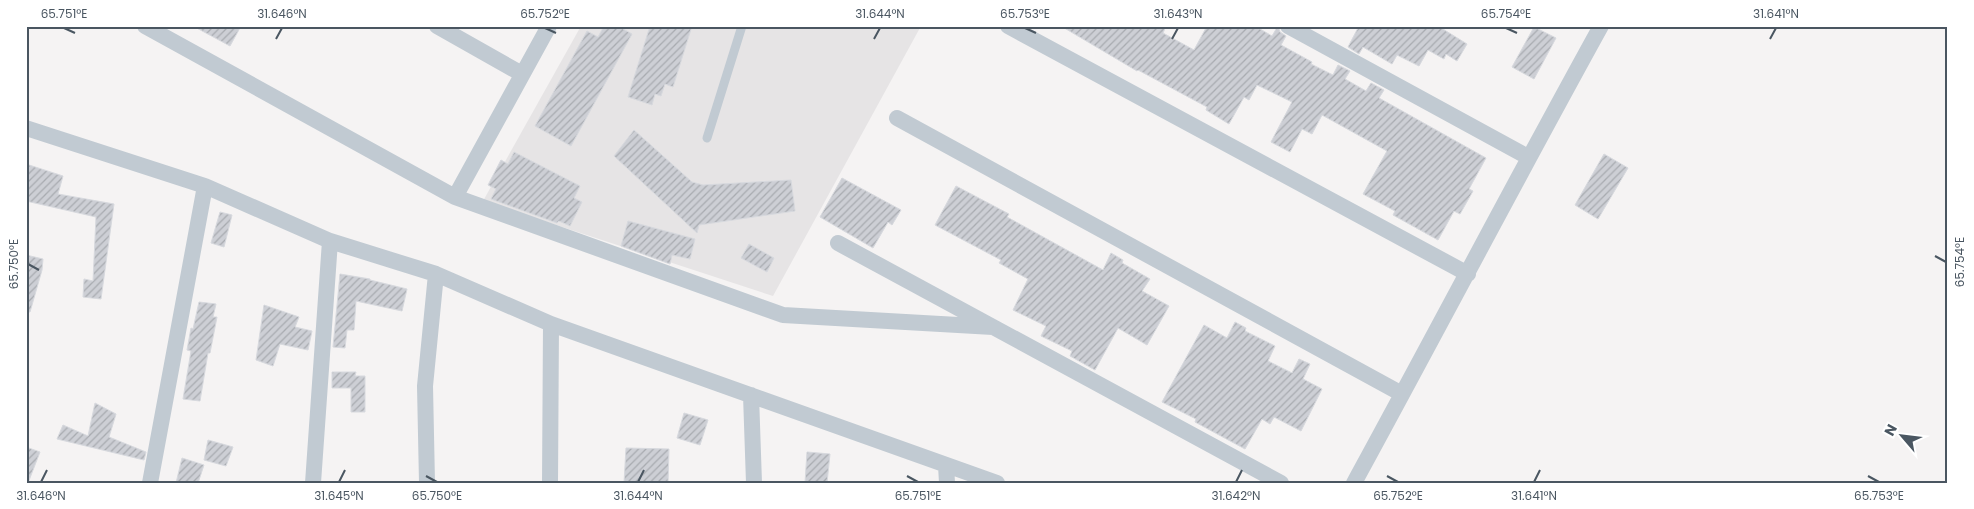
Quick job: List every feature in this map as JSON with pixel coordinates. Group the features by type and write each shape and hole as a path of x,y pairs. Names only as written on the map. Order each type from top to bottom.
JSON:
{"street":[{"path":"145,26 455,197 783,315 993,327"},
{"path":"437,26 522,74"},
{"path":"455,197 548,26"},
{"path":"1008,26 1468,274"},
{"path":"1288,26 1528,157"},
{"path":"1354,483 1468,274 1528,157 1600,27"},
{"path":"896,118 1402,394"},
{"path":"26,128 205,186 330,241 436,274 551,324 997,483"},
{"path":"150,483 205,186"},
{"path":"312,483 330,241"},
{"path":"838,243 1281,483"},
{"path":"427,483 425,386 436,274"},
{"path":"550,483 551,324"},
{"path":"751,395 754,483"},
{"path":"946,465 946,483"}],"lane":[{"path":"707,138 742,26"}],"shaded area":[{"path":"581,26 921,26 773,296 483,201"}],"building":[{"path":"193,26 241,26 230,46"},
{"path":"604,26 618,26 632,34 571,146 535,126 587,31 598,37"},
{"path":"650,26 692,26 673,87 665,84 661,96 655,94 652,105 628,97"},
{"path":"1061,26 1166,26 1163,33 1194,50 1207,26 1255,26 1272,36 1278,26 1280,32 1286,36 1281,45 1333,75 1338,65 1350,71 1345,79 1366,91 1371,83 1384,90 1379,98 1486,158 1469,189 1473,191 1460,214 1454,211 1438,240 1393,215 1395,211 1363,194 1387,151 1322,115 1312,134 1302,129 1290,152 1271,142 1292,102 1257,85 1249,100 1244,97 1229,124 1206,110 1207,107 1137,71"},
{"path":"1359,26 1438,26 1467,44 1457,61 1446,54 1444,59 1428,50 1419,66 1397,55 1392,64 1363,47 1359,54 1348,47"},
{"path":"1534,27 1556,38 1534,79 1512,67"},
{"path":"634,130 692,182 703,185 791,180 795,211 699,225 697,233 614,156"},
{"path":"514,152 580,186 574,198 582,202 570,226 491,199 496,189 488,185 501,160 508,164"},
{"path":"1604,154 1628,168 1598,219 1575,205"},
{"path":"26,164 63,176 58,194 114,204 101,299 83,297 84,279 93,281 96,217 26,201"},
{"path":"842,178 901,210 892,225 888,222 873,248 820,217"},
{"path":"956,186 1009,214 1007,217 1103,270 1111,253 1123,260 1122,263 1150,279 1142,291 1169,306 1147,345 1118,328 1095,370 1070,356 1072,351 1041,336 1046,326 1013,310 1028,279 999,263 1001,260 935,225"},
{"path":"220,212 232,215 224,247 211,243"},
{"path":"628,221 695,239 690,259 672,255 670,264 621,246"},
{"path":"749,244 774,258 767,272 741,258"},
{"path":"26,255 43,259 42,270 30,312 26,312"},
{"path":"340,274 370,279 407,289 402,311 356,301 354,330 347,330 345,348 333,347"},
{"path":"199,302 216,304 213,317 217,317 210,353 208,353 200,401 183,399 191,351 187,350"},
{"path":"264,305 299,317 295,327 312,331 308,350 280,344 273,366 256,360"},
{"path":"1235,322 1246,328 1245,331 1275,346 1268,361 1292,373 1299,359 1310,364 1303,379 1322,389 1301,431 1274,417 1270,424 1262,419 1245,449 1195,422 1196,419 1162,402 1204,325 1227,338"},
{"path":"332,372 356,372 355,376 365,376 365,412 351,412 351,388 332,388"},
{"path":"95,403 116,414 109,437 146,452 144,460 57,439 63,425 88,436"},
{"path":"684,413 708,420 700,445 677,438"},
{"path":"208,440 233,447 226,466 204,460"},
{"path":"26,447 40,452 28,483 26,483"},
{"path":"626,448 669,449 668,483 624,483"},
{"path":"807,452 830,454 827,483 805,483"},
{"path":"182,458 204,465 198,483 176,483"}]}
